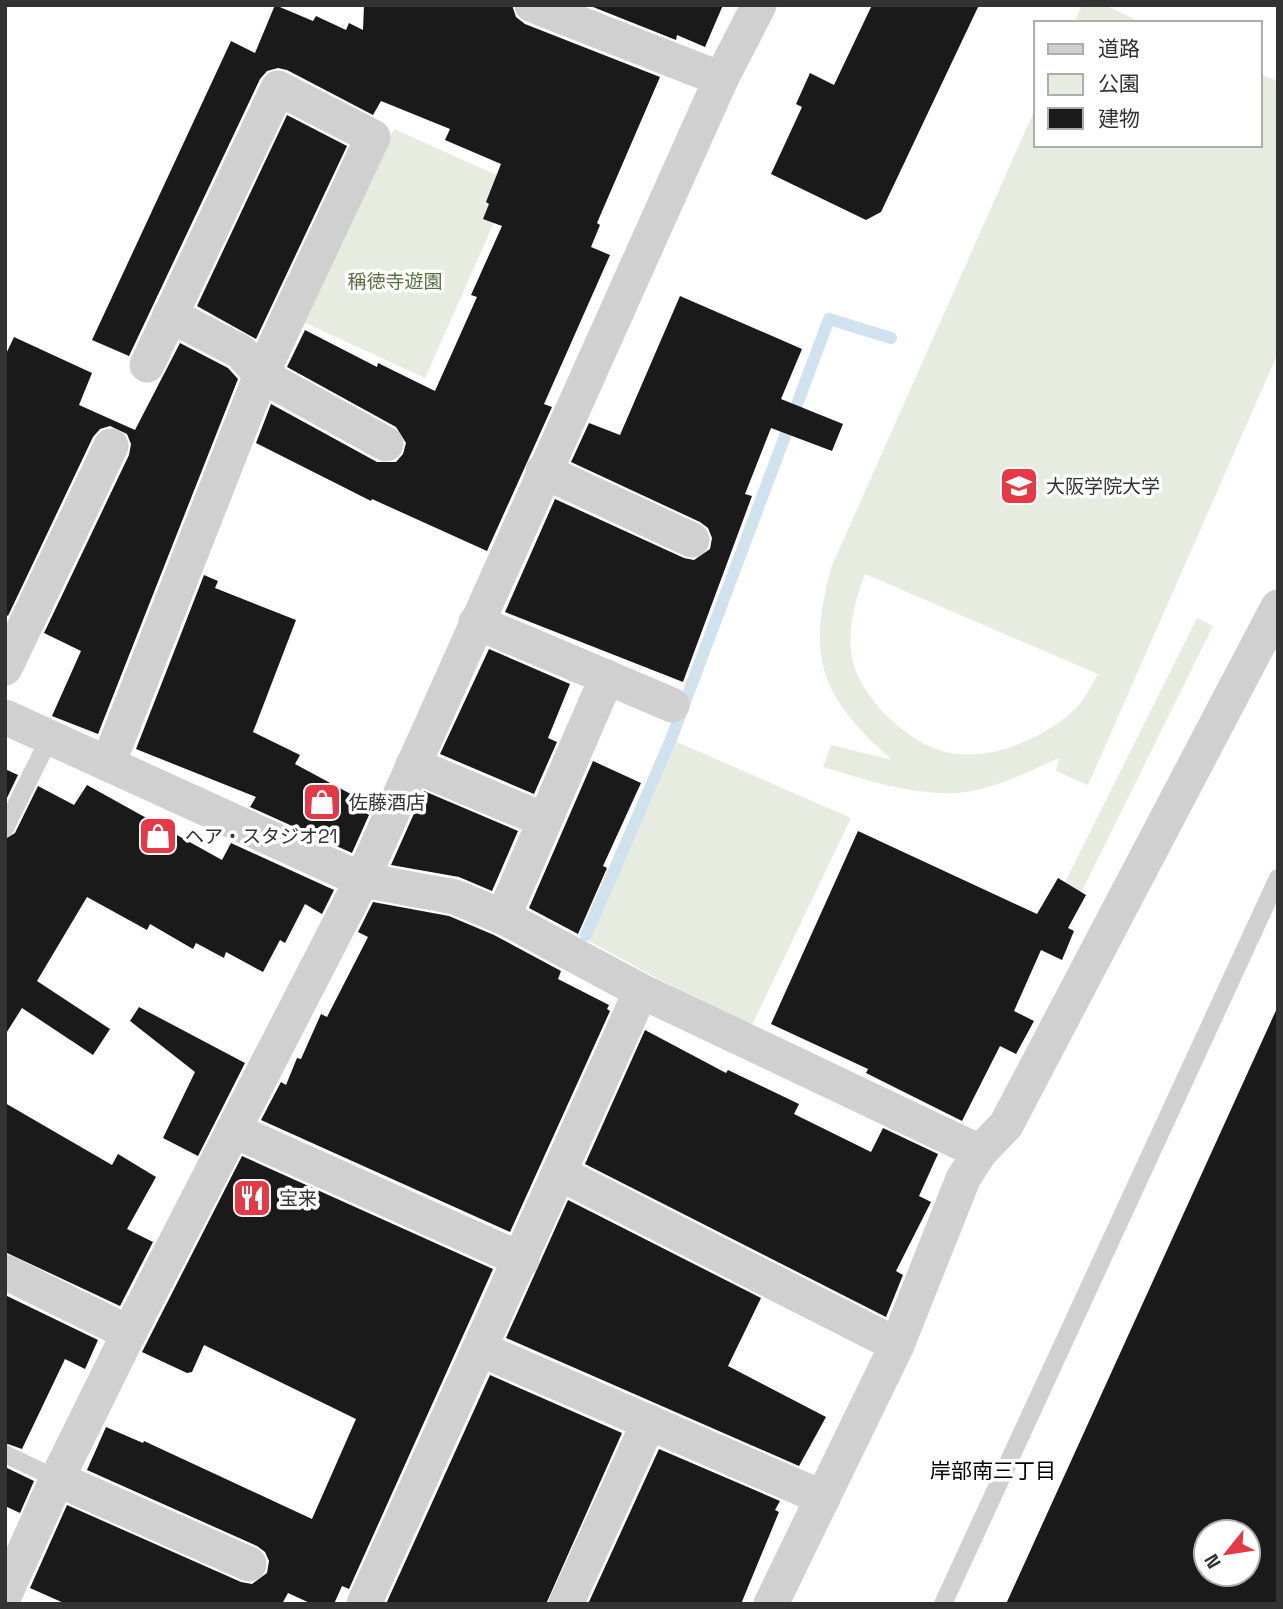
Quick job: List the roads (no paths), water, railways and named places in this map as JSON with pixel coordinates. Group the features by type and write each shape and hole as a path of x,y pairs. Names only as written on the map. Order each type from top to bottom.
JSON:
{"street":[{"path":"532,5 721,79"},
{"path":"5,1594 17,1537 57,1479 362,880 543,471 721,79 759,5"},
{"path":"108,764 261,375 373,137 278,88 147,365"},
{"path":"170,316 241,352 261,375 386,444"},
{"path":"5,668 111,446"},
{"path":"543,471 692,540"},
{"path":"771,1604 897,1345 963,1179 980,1152 1006,1125 1278,607"},
{"path":"476,622 673,705"},
{"path":"503,917 607,677"},
{"path":"5,717 362,880 456,897 503,917 641,991 980,1152"},
{"path":"413,765 544,820"},
{"path":"364,1604 561,1174 641,991"},
{"path":"233,1130 522,1260"},
{"path":"561,1174 897,1345"},
{"path":"5,1272 129,1334"},
{"path":"481,1349 823,1498"},
{"path":"566,1604 649,1422"},
{"path":"57,1479 249,1564"}],"lane":[{"path":"5,828 50,737"},
{"path":"943,1604 1278,878"},
{"path":"5,1454 57,1479"}],"waterway":[{"path":"586,935 670,742 829,319 891,338"}],"place":[{"name":"大阪学院大学","path":"1019,486"},
{"name":"佐藤酒店","path":"322,802"},
{"name":"ヘア・スタジオ21","path":"158,836"},
{"name":"宝来","path":"252,1198"}],"district":[{"name":"岸部南三丁目","path":"993,1470"}],"park label":[{"name":"稱徳寺遊園","path":"395,281"}]}
